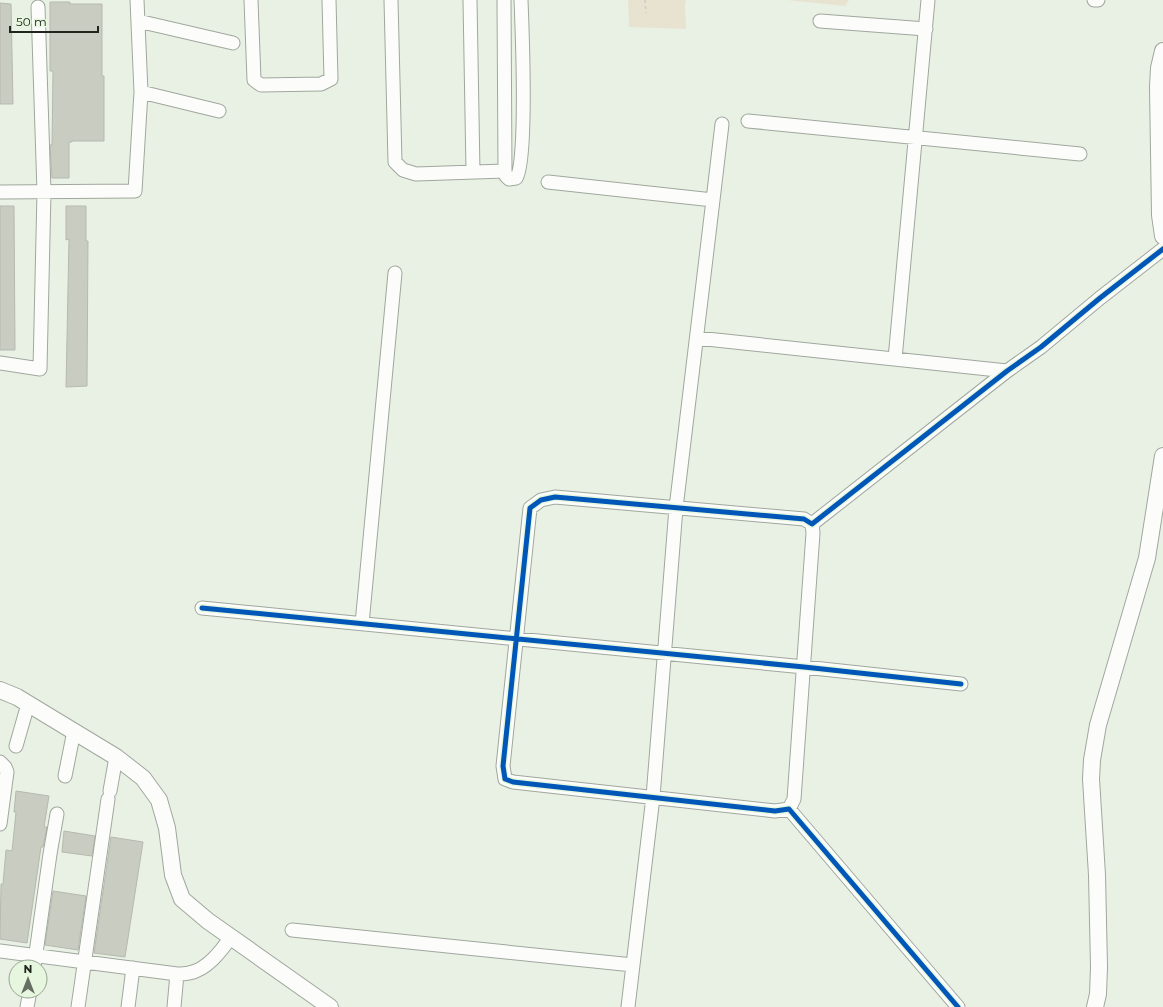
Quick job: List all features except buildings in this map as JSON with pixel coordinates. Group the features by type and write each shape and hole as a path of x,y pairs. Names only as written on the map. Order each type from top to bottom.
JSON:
{"street":[{"path":"0,192 135,191 141,92 137,0"},
{"path":"251,0 254,80 261,85 321,84 331,79 329,0"},
{"path":"390,0 395,162 403,170 416,174 506,171"},
{"path":"470,0 473,172"},
{"path":"504,0 506,176 509,179 516,178 519,175 521,163 523,106 521,0"},
{"path":"895,359 928,0"},
{"path":"0,362 40,370 44,192 38,7"},
{"path":"820,21 926,28"},
{"path":"138,22 233,43"},
{"path":"1163,51 1159,68 1158,96 1160,215 1163,236"},
{"path":"141,92 219,111"},
{"path":"748,121 1080,154"},
{"path":"628,1007 653,798 676,508 722,124"},
{"path":"548,182 713,200"},
{"path":"812,524 1007,371 1041,347 1100,298 1163,249"},
{"path":"362,624 395,273"},
{"path":"697,338 1007,371"},
{"path":"1095,1007 1099,981 1099,967 1091,779 1092,760 1098,724 1147,558 1163,456"},
{"path":"555,498 804,518 812,524 813,533 794,799 789,809 775,810 653,798 513,782 505,779 503,766 530,508 541,500 555,498"},
{"path":"202,608 804,667 961,684"},
{"path":"0,690 17,697 74,731 116,757 143,778 159,800 166,828 173,876 182,899 208,921 330,1007"},
{"path":"16,746 28,704"},
{"path":"65,776 74,731"},
{"path":"78,1007 109,795 116,757"},
{"path":"0,762 7,772 0,824"},
{"path":"789,809 958,1007"},
{"path":"35,959 57,814"},
{"path":"292,930 633,965"},
{"path":"48,961 85,961 177,974 190,973 204,967 221,951 231,937"},
{"path":"0,951 28,959"},
{"path":"128,1007 133,968"},
{"path":"174,1007 177,974"}],"path":[{"path":"645,0 646,13"}],"shaded area":[{"path":"628,0 686,0 686,29 629,27"},
{"path":"787,0 849,0 845,6"}],"cycle path":[{"path":"958,1007 789,809 775,811 513,782 505,779 503,766 530,508 541,500 555,497 804,519 812,524 1007,371 1041,347 1100,298 1163,249"},
{"path":"202,608 804,667 961,684"}]}
